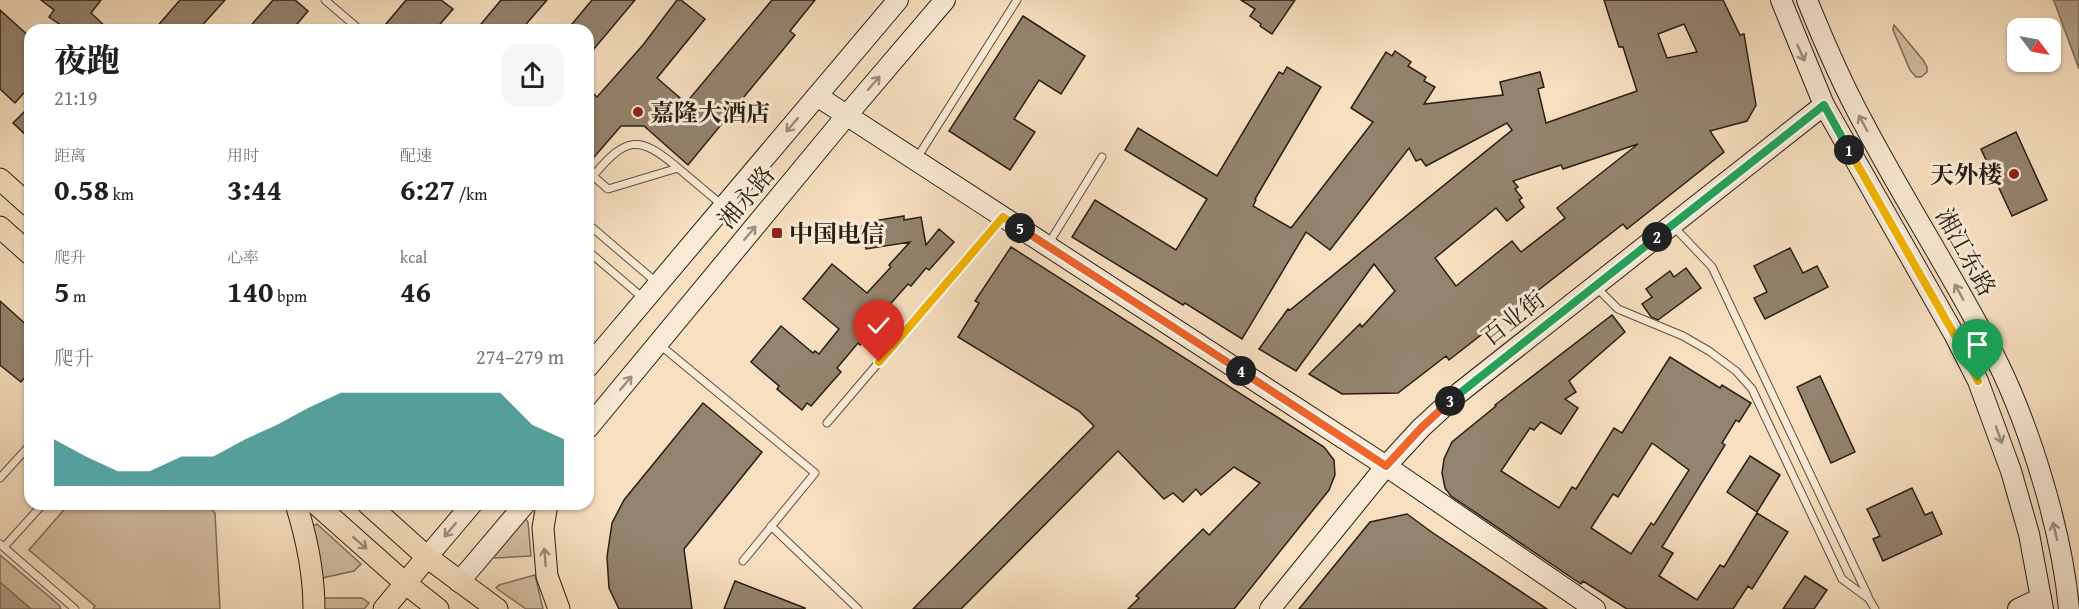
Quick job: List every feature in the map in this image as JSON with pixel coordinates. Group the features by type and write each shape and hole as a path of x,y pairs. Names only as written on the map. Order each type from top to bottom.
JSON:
{"main road":[{"name":"湘永路","path":"594,360 898,0"},
{"name":"湘永路","path":"594,421 945,0"},
{"path":"1780,0 1824,105 1954,334 1978,381 2011,471 2029,534 2042,604 2018,609"},
{"name":"湘江东路","path":"1806,0 1864,125 2002,372 2037,465 2056,536 2069,609"},
{"path":"817,96 1386,466 1595,609"},
{"name":"百业街","path":"1270,609 1386,466 1421,428 1459,393 1824,105"},
{"path":"0,179 24,201"},
{"path":"0,227 24,249"},
{"path":"298,510 306,537 314,587 314,609"},
{"path":"323,510 438,609 520,510"},
{"path":"375,510 427,557 497,609"},
{"path":"384,609 467,510"},
{"path":"546,510 543,528 547,576 559,609"}],"lane":[{"path":"325,0 353,24"},
{"path":"915,160 1017,0"},
{"path":"594,174 620,148 635,144 646,145 660,153 724,206"},
{"path":"1048,246 1102,157"},
{"path":"594,178 608,189 678,168"},
{"path":"827,423 1003,217"},
{"path":"1672,225 1712,267 1875,609"},
{"path":"594,229 658,284"},
{"path":"594,256 645,300"},
{"path":"1595,286 1618,309 1683,336 1709,351 1736,371 1752,389 1842,579 1869,599"},
{"path":"658,344 815,473 743,561"},
{"path":"0,478 24,452"},
{"path":"37,510 2,545 75,609"},
{"path":"771,526 851,606 858,609"}],"shaded area":[{"path":"2079,0 2079,69 2061,18 2054,1"},
{"path":"1894,25 1927,67 1927,72 1921,77 1916,77 1910,70 1893,30"},
{"path":"64,510 212,510 215,513 220,609 93,609 95,606 29,550"},
{"path":"525,518 528,522 531,556 495,558 491,555"},
{"path":"317,524 361,564 354,571 322,578 313,526"},
{"path":"0,555 59,605 61,609 0,609"},
{"path":"535,575 543,609 526,609 496,588 499,585"},
{"path":"0,582 31,609 0,609"},
{"path":"323,598 362,598 369,603 364,609 323,609"}],"building":[{"path":"41,0 101,0 91,13 103,24 59,24 49,17 54,10"},
{"path":"180,0 225,0 203,24 159,24"},
{"path":"273,0 295,0 308,11 297,24 252,24"},
{"path":"406,0 441,0 453,9 440,24 386,24"},
{"path":"501,0 547,0 526,24 481,24"},
{"path":"592,0 635,0 594,49 594,24 572,24"},
{"path":"677,0 681,0 705,19 657,78 686,103 772,0 815,0 790,31 795,35 688,165 644,126 621,126 594,157 594,94 597,97 643,45"},
{"path":"1241,0 1295,0 1272,34 1250,16 1255,9"},
{"path":"1604,0 1723,0 1740,35 1744,34 1756,105 1747,121 1710,131 1724,152 1627,229 1623,224 1449,360 1446,356 1398,393 1342,394 1309,374 1360,324 1362,327 1395,291 1374,264 1296,371 1259,349 1288,309 1290,310 1512,130 1507,123 1426,166 1421,159 1416,161 1409,148 1330,250 1306,232 1242,339 1072,237 1095,200 1176,250 1207,199 1125,150 1138,128 1217,176 1279,72 1283,74 1287,67 1321,87 1253,206 1291,228 1373,122 1351,108 1386,52 1392,56 1395,51 1411,62 1408,66 1426,77 1424,81 1435,87 1424,104 1503,95 1500,82 1540,72 1544,87 1538,89 1546,123 1637,91 1623,47 1619,47","holes":["1684,24 1697,52 1667,58 1658,34","1638,144 1557,208 1565,218 1521,252 1512,241 1456,286 1435,258 1496,208 1507,221 1524,207 1519,200 1522,198 1515,189 1518,187 1513,181 1561,165 1563,169"]},
{"path":"0,10 24,32 24,93 15,103 0,89"},
{"path":"1023,16 1085,56 1061,94 1039,80 1014,119 1035,132 1010,170 949,131"},
{"path":"24,112 24,133 13,123"},
{"name":"天外楼","path":"2016,132 2047,200 2012,216 1981,149"},
{"path":"904,216 904,220 921,217 926,245 939,229 954,242 929,270 926,268 911,286 908,284 885,310 888,313 837,368 841,372 811,406 807,403 802,410 777,389 779,386 751,362 781,326 813,353 815,351 819,354 839,329 803,299 832,264 867,293 910,242 866,249 864,241 858,242 856,227 880,224 879,220"},
{"path":"1011,247 1324,447 1334,460 1335,475 1329,490 1234,609 1128,609 1139,598 1136,596 1203,529 1209,535 1260,483 1234,467 1201,495 1196,489 1183,502 1173,493 1164,499 1118,451 961,609 913,609 1094,426 1079,411 958,337 979,303 975,301"},
{"path":"1790,248 1803,273 1817,266 1828,287 1765,319 1754,298 1767,292 1754,266"},
{"path":"1686,268 1701,288 1658,320 1651,317 1642,304 1652,297 1646,289 1670,271 1674,277"},
{"path":"0,301 24,323 24,378 21,382 0,365"},
{"path":"1612,315 1625,332 1569,381 1576,392 1565,399 1578,408 1561,434 1541,422 1534,430 1530,428 1501,471 1559,508 1572,487 1576,489 1614,428 1622,433 1670,357 1720,388 1722,385 1751,403 1739,422 1736,420 1722,443 1725,445 1662,547 1673,553 1659,576 1697,600 1720,565 1724,567 1757,513 1788,532 1752,589 1748,586 1733,609 1627,609 1583,581 1581,584 1451,496 1445,488 1442,473 1444,459 1452,442 1495,405","holes":["1652,443 1689,470 1654,525 1651,523 1631,554 1591,528 1613,494 1618,497"]},
{"path":"1820,376 1855,452 1831,463 1797,387"},
{"path":"703,403 762,452 684,549 692,609 619,609 609,588 607,557 612,523 624,500"},
{"path":"1750,456 1780,475 1757,512 1727,492"},
{"path":"1912,488 1925,515 1932,512 1942,534 1883,561 1873,539 1880,536 1867,509"},
{"path":"1407,514 1547,609 1299,609 1370,522"},
{"path":"1805,576 1827,590 1814,609 1783,609"},
{"path":"735,581 805,608 805,609 724,609"}],"place":[{"name":"嘉隆大酒店","path":"638,112"},
{"name":"天外楼","path":"2014,174"},
{"name":"中国电信","path":"777,233"}],"route":[{"path":"879,362 1003,217 1386,466 1421,428 1459,393 1824,105 1954,334 1978,381"}]}
